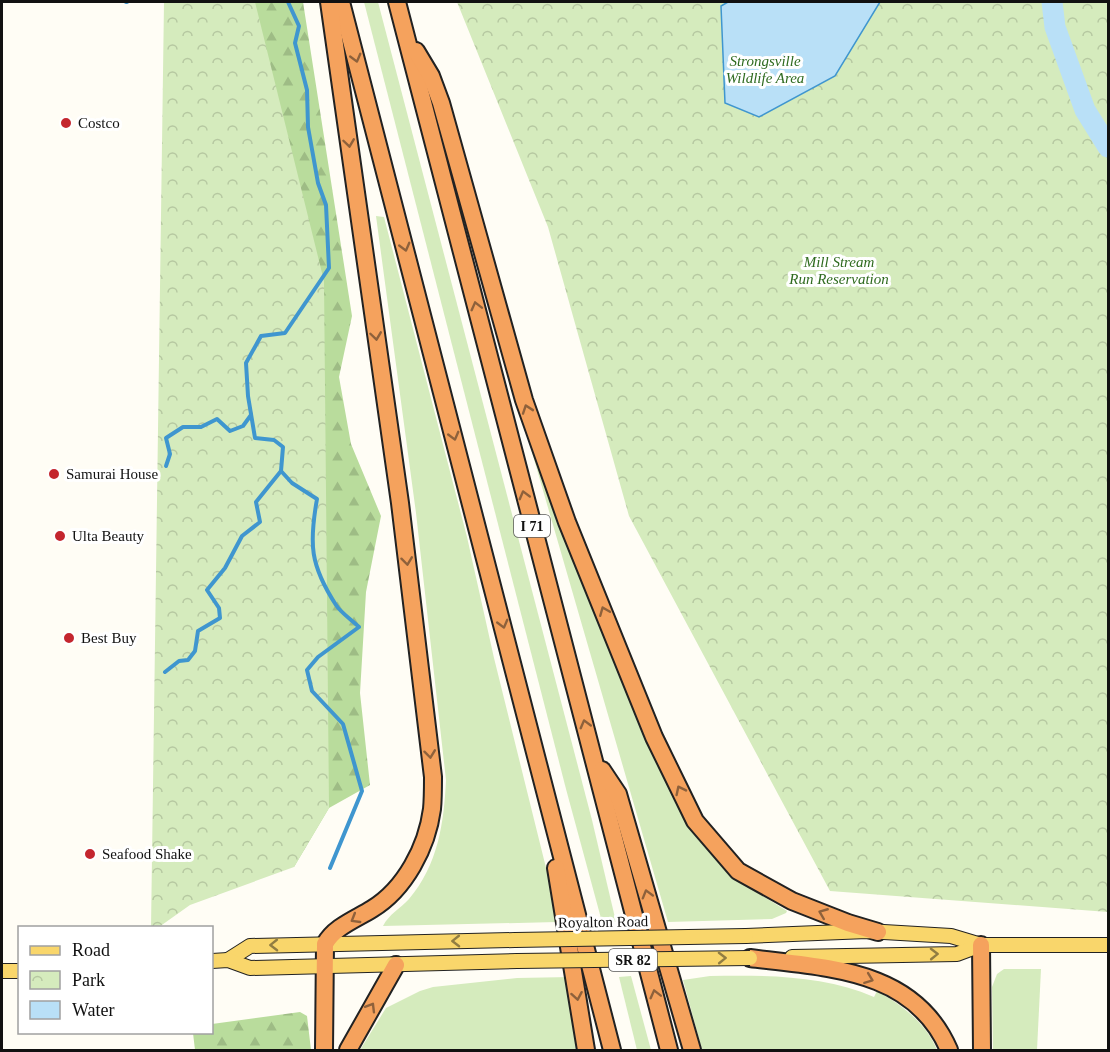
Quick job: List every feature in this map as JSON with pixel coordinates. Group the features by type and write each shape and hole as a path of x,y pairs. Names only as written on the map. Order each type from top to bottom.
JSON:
{"highway":[{"path":"324,1050 325,944 339,928 375,907 395,890 411,868 425,839 432,810 433,777 400,503 329,2"},
{"path":"341,2 612,1050"},
{"name":"I 71","path":"397,2 669,1050"},
{"path":"405,34 431,76 441,103 524,400 567,522 654,737 696,821 738,871 792,901 878,932"},
{"path":"536,752 586,1050"},
{"path":"594,759 618,794 692,1050"},
{"path":"981,945 982,1050"},
{"path":"750,958 852,972 895,989 915,1003 932,1021 949,1050"},
{"path":"348,1050 396,965"}],"main road":[{"name":"Royalton Road","path":"228,960 250,946 878,932 951,936 981,945 1108,945"},
{"name":"Royalton Road","path":"213,961 228,960 250,968 957,954 981,945"},
{"path":"2,971 18,970"}],"green space":[{"path":"164,2 303,2 352,316 339,377 351,444 381,516 366,592 360,693 370,785 329,808 294,867"},
{"path":"164,2 255,2 324,281 329,808 294,867 190,905 160,926 151,926"},
{"path":"364,2 378,2 592,820 616,922 602,922"},
{"name":"Mill Stream Run Reservation","path":"457,2 1108,2 1108,912 830,891 629,516 548,227"},
{"path":"376,216 384,217 467,537 494,658 553,896 557,922 383,926 391,915 409,899 427,872 438,843 446,780 416,513"},
{"path":"534,440 688,820 708,849 747,886 787,911 786,913 772,919 668,922 529,442"},
{"path":"1004,969 1041,969 1037,1050 993,1050 992,987 997,974"},
{"path":"631,976 651,1050 637,1050 619,977"},
{"path":"710,976 772,976 814,980 835,984 874,997 877,991 895,1002 920,1023 937,1050 702,1050 683,980"},
{"path":"571,977 580,1050 360,1050 386,1008 420,991 433,987 517,978"},
{"path":"300,1012 307,1016 311,1050 195,1050 193,1034 213,1034 213,1024"}],"water":[{"path":"728,2 880,2 835,76 759,117 725,103 721,6"}],"waterway":[{"path":"288,2 299,26 295,43 307,90 308,127 318,183 326,205 329,268 285,333 261,336 246,363 248,396 255,438 274,440 283,447 281,471 292,483 317,499 313,529 316,566 336,605 359,627 318,657 307,670 312,691 343,724 362,791 330,868"},
{"path":"1052,2 1055,27 1085,110 1108,147"},
{"path":"166,466 170,454 166,438 183,427 201,427 217,419 230,431 243,426 251,415"},
{"path":"165,672 179,661 188,660 195,651 198,631 220,618 219,608 207,590 225,568 242,536 260,522 256,502 281,471"}],"place":[{"name":"Costco","path":"66,123"},
{"name":"Samurai House","path":"54,474"},
{"name":"Ulta Beauty","path":"60,536"},
{"name":"Best Buy","path":"69,638"},
{"name":"Seafood Shake","path":"90,854"}],"park label":[{"name":"Strongsville Wildlife Area","path":"765,70"}]}
